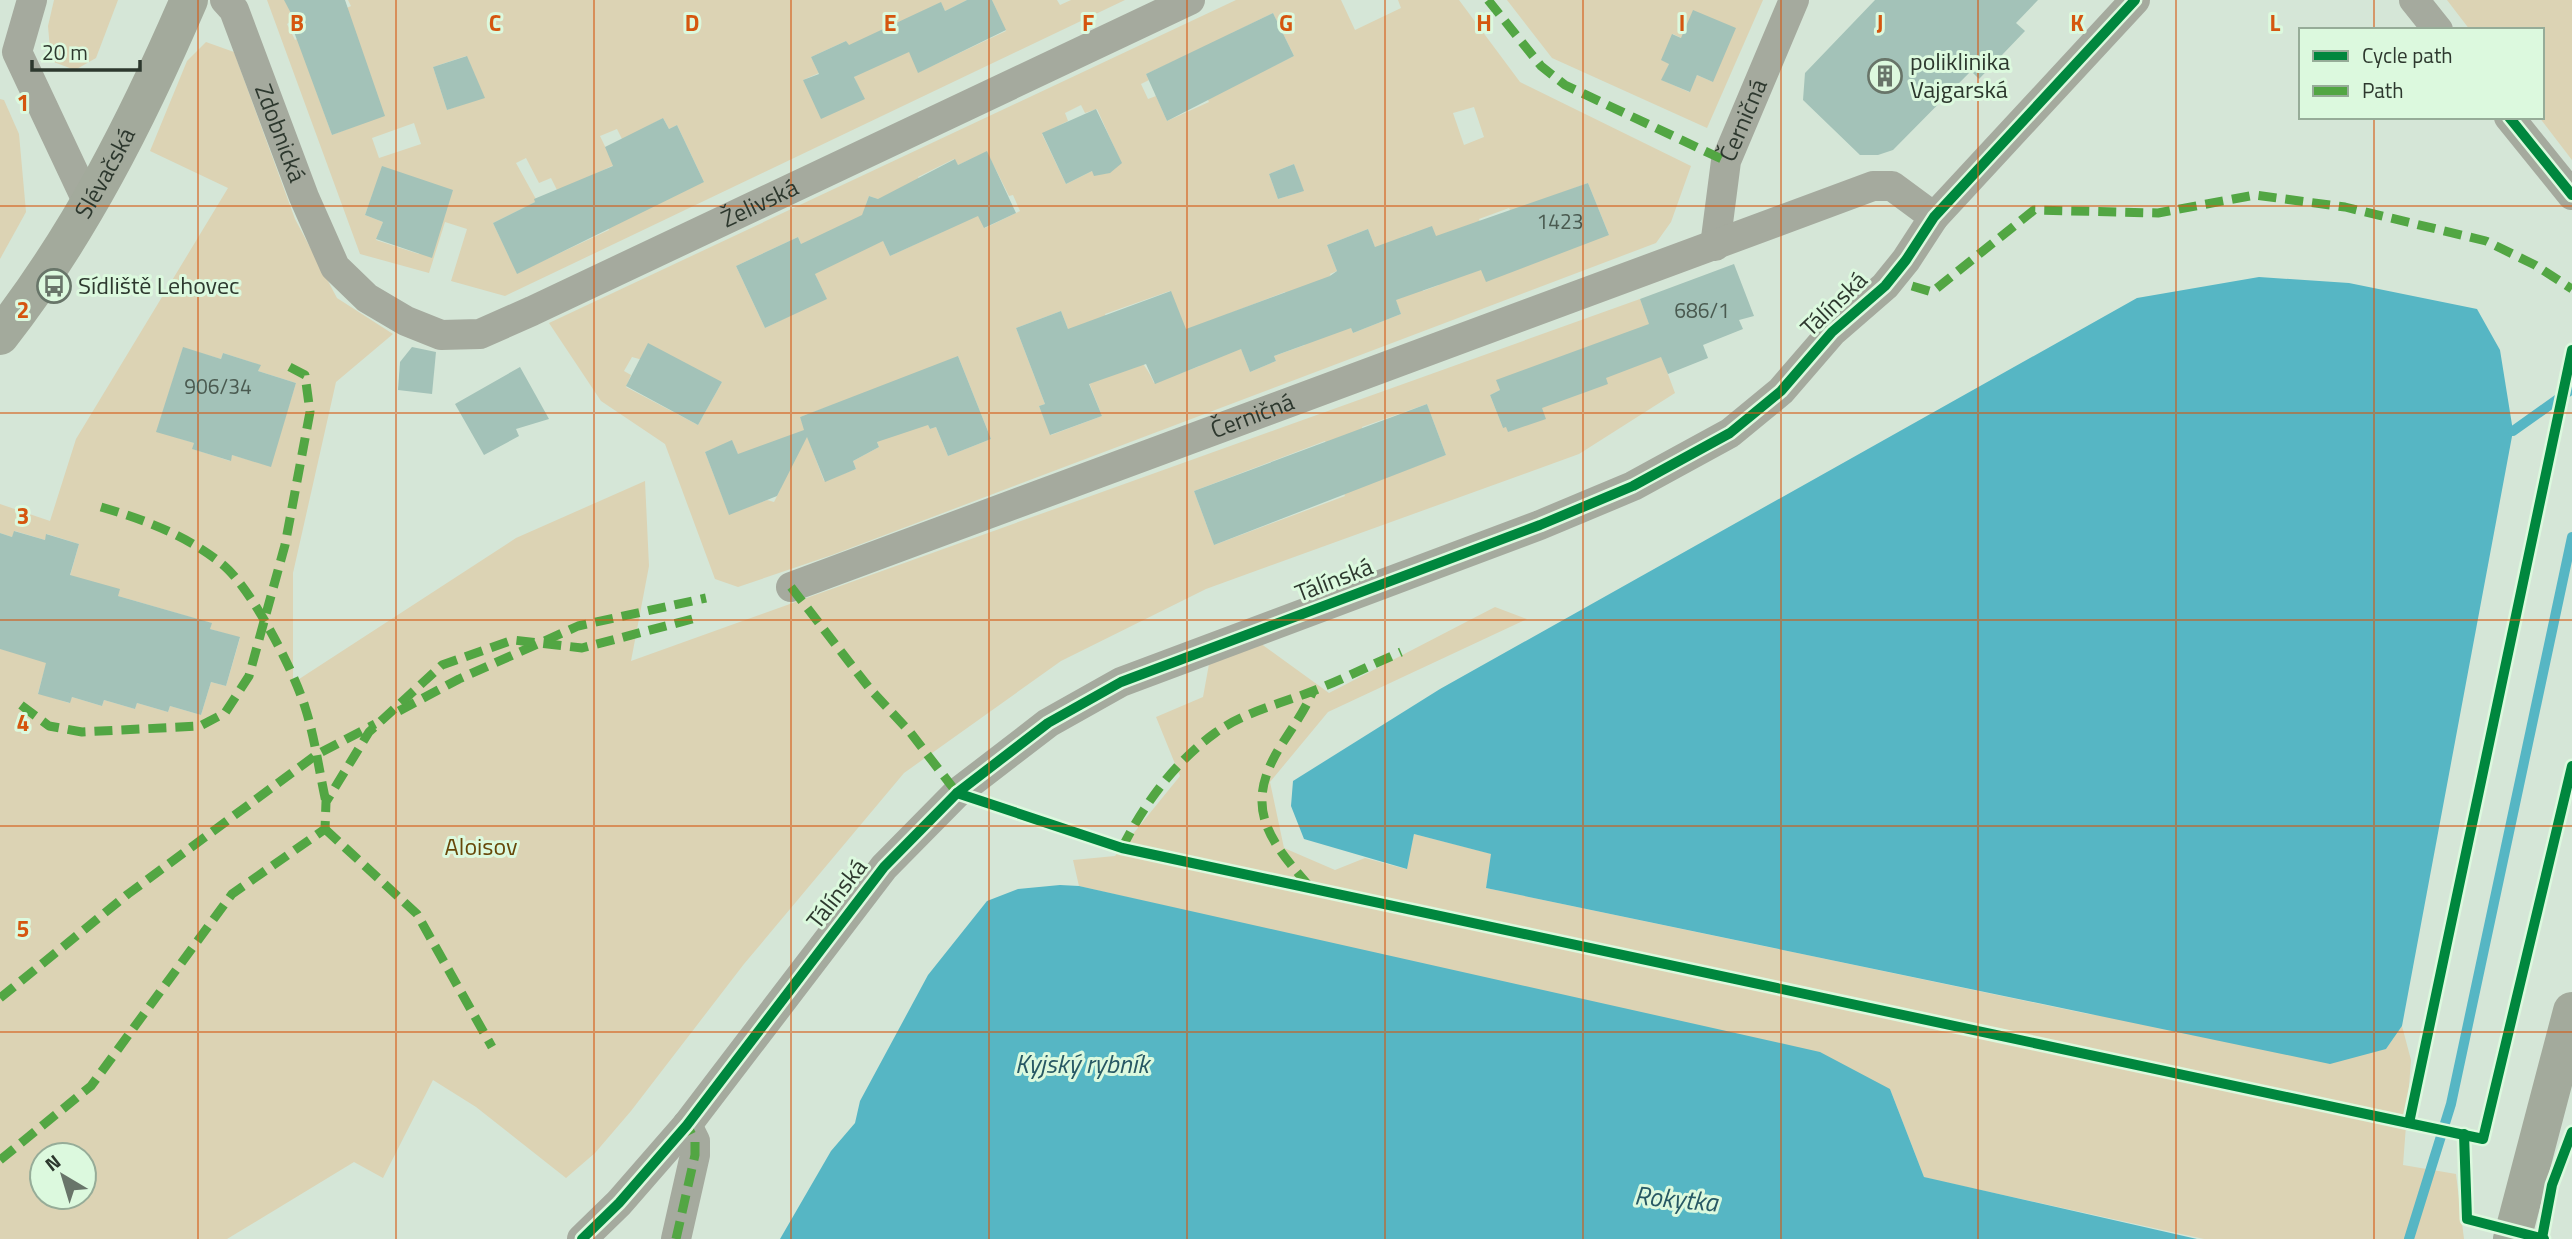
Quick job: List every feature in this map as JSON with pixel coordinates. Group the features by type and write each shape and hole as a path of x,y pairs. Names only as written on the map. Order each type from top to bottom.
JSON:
{"street":[{"path":"32,0 13,68 89,205"},
{"name":"Slévačská","path":"0,336 89,205 149,92 190,0"},
{"name":"Zdobnická","path":"225,0 234,10 304,197 335,267"},
{"name":"Želivská","path":"335,267 367,298 406,321 441,335 480,334 1190,0"},
{"name":"Černičná","path":"1715,246 1726,161 1794,0"},
{"name":"Tálínská","path":"582,1239 619,1203 687,1125 884,867 957,793 1048,723 1121,682 1540,524 1633,486 1730,433 1781,391 1832,332 1885,286 1934,217 2134,0"},
{"path":"2414,0 2436,28"},
{"path":"2511,119 2572,195"},
{"name":"Černičná","path":"792,587 1873,186 1892,186 1934,217"},
{"path":"2512,1239 2572,1011"},
{"path":"676,1239 695,1155 695,1141 687,1125"}],"green space":[{"path":"54,0 118,0 96,58 75,70 51,61 48,26"},
{"path":"267,0 285,0 294,19 287,24 295,40 328,24 340,11 351,6 348,0 967,0 945,11 941,3 896,24 919,72 1006,31 992,0 1057,0 1060,5 1071,0 1125,0 505,296 451,281 467,229 445,222 429,273 360,254","holes":["846,41 861,73 854,77 864,99 803,80 819,73 811,57","361,48 384,115 332,135 308,68","466,56 484,97 447,110 433,67","663,118 669,129 677,125 704,182 595,174 614,165 600,136 617,129 630,155 648,126","414,123 421,144 379,158 372,138","526,158 539,183 551,178 557,190 588,185 609,230 517,273 493,223 537,201 516,163","374,190 433,214 419,254 376,240 383,222 365,215"]},
{"path":"1236,0 1341,0 1355,30 1401,8 1398,0 1459,0 1520,82 1691,166 1671,222 1656,243 832,555 738,587 715,579 665,444 601,401 549,323","holes":["1273,13 1294,56 1251,77 1230,34","1188,55 1209,102 1167,121 1156,96 1148,99 1141,84 1149,80 1146,74","1081,105 1085,113 1097,109 1120,160 1105,174 1092,171 1066,184 1042,134 1068,121 1065,113","1474,107 1484,137 1464,145 1453,113","987,152 1009,196 1013,195 1020,211 985,228 978,214 942,230 918,177 954,159 958,165","1294,164 1303,191 1278,199 1269,174","1588,183 1609,235 1483,231 1479,219 1509,208 1511,212","869,196 942,232 890,256 866,204","1432,227 1442,255 1430,260 1439,285 1423,291 1404,236","1368,229 1401,314 1353,333 1330,274 1337,271 1327,245","798,237 826,298 765,328 736,266","1170,291 1200,366 1154,383 1143,363 1115,332 1105,314","1285,292 1305,345 1274,356 1276,361 1250,372 1228,314","1061,311 1102,416 1051,435 1039,406 1045,404 1016,328","958,356 991,439 948,456 936,427 930,429 928,425","632,357 722,382 698,425 626,387 631,375 624,371","860,395 879,447 853,461 856,469 824,481 800,417","732,441 738,454 781,488 774,502 767,500 729,514 705,452"]},
{"path":"1507,0 1763,0 1707,128 1552,58","holes":["1673,34 1681,38 1713,82 1697,75 1689,92 1662,80 1669,64"]},
{"path":"2447,0 2572,0 2572,160 2541,119 2544,119 2544,28 2468,28"},
{"name":"Aloisov","path":"206,42 234,52 295,219 337,298 393,334 336,382 293,573 293,683 516,538 645,481 649,566 631,661 1640,299 1675,393 1579,454 1206,589 1061,661 904,773 744,964 631,1111 595,1153 566,1178 476,1107 433,1080 383,1178 354,1162 227,1239 0,1239 0,649 54,637 38,693 69,703 72,697 102,706 104,700 135,709 137,703 168,712 170,706 201,715 211,682 226,686 240,638 210,629 211,623 118,596 63,601 79,544 47,534 45,540 15,531 12,537 0,533 0,504 50,521 76,439 228,188 150,151 187,61","holes":["183,348 221,359 223,353 260,365 258,371 296,383 270,466 232,455 230,461 193,449 194,443 157,431","1500,390 1503,428 1490,395","1427,404 1446,455 1381,479 1362,427","1325,441 1345,496 1214,545 1194,491"]},
{"path":"0,99 4,100 19,134 26,212 0,259"},
{"path":"1495,607 1527,619 1328,712 1270,782 1284,848 1335,870 1365,858 1406,869 1414,834 1492,854 1486,888 2088,1014 2386,1049 2402,1026 2411,1060 2403,1165 2456,1174 2464,1239 2204,1239 1935,1180 1924,1177 1890,1089 1264,929 1079,886 1073,860 1115,856 1180,776 1156,717 1203,697 1209,664 1260,643 1329,693"}],"water":[{"path":"2259,277 2349,283 2477,309 2500,350 2513,431 2402,1026 2386,1049 2330,1064 1486,888 1491,854 1414,834 1407,869 1304,839 1291,806 1293,781 1440,689 2137,298"},
{"name":"Kyjský rybník","path":"1079,886 1820,1052 1890,1089 1924,1177 2197,1239 780,1239 831,1151 855,1123 860,1101 928,975 987,901 1018,889"}],"building":[{"path":"284,0 345,0 385,116 332,135 290,21 294,19"},
{"path":"967,0 992,0 1006,30 918,73 909,52 854,77 865,99 821,119 803,80 819,74 811,57 846,41 849,45 941,2 945,11"},
{"name":"poliklinika Vajgarská","path":"1875,0 2038,0 2016,23 2025,31 1979,79 1971,71 1893,150 1878,155 1860,155 1803,100 1805,73"},
{"path":"1693,10 1736,28 1713,82 1697,75 1690,92 1661,80 1669,64 1661,60 1672,34 1681,38"},
{"path":"1273,13 1294,56 1167,121 1146,74"},
{"path":"467,56 485,98 447,110 433,67"},
{"path":"1096,109 1122,163 1110,173 1094,176 1092,171 1066,184 1042,133"},
{"path":"663,118 669,129 677,125 704,182 517,274 493,223 535,202 534,199 613,166 605,147"},
{"path":"987,151 1016,213 984,228 978,216 890,256 883,241 815,274 827,299 765,328 736,266 798,237 801,244 862,215 869,196 878,199 955,159 958,165"},
{"path":"1294,164 1304,191 1278,199 1269,174"},
{"path":"382,166 453,190 432,258 376,239 383,222 365,215"},
{"path":"1588,183 1609,235 1486,282 1481,270 1396,300 1401,314 1353,333 1351,328 1274,356 1276,361 1250,372 1241,349 1155,384 1146,364 1089,384 1102,416 1050,435 1039,406 1045,404 1016,328 1061,311 1068,329 1171,291 1186,329 1330,276 1337,271 1327,245 1368,229 1375,247 1432,226 1436,236"},
{"path":"1734,264 1754,316 1739,320 1743,329 1703,345 1708,358 1668,374 1661,357 1606,378 1608,384 1542,408 1546,419 1508,432 1506,427 1503,428 1490,395 1500,390 1496,380 1649,324 1640,299"},
{"path":"648,343 722,382 698,425 626,386"},
{"path":"183,347 221,359 223,353 261,365 258,371 296,383 271,467 232,455 231,461 192,449 194,443 156,432"},
{"path":"412,347 436,352 432,394 398,390 400,362"},
{"path":"958,356 991,439 948,456 936,427 930,429 928,425 877,442 879,447 853,461 856,469 825,482 807,437 777,496 729,515 705,452 732,440 738,454 804,430 800,417"},
{"path":"520,367 549,419 516,429 519,436 484,455 455,404"},
{"path":"1427,404 1446,455 1214,545 1194,491"},
{"path":"14,531 45,540 46,534 79,544 70,575 120,589 118,596 212,623 210,629 240,637 226,686 211,682 201,715 170,706 168,712 137,703 135,709 104,700 102,706 72,697 70,703 38,694 46,663 0,649 0,533 12,537"}],"waterway":[{"path":"2513,431 2572,389"},
{"path":"2409,1239 2451,1104 2572,537"}],"marked path":[{"path":"1488,0 1541,66 1565,85 1726,161"},
{"path":"1912,286 1932,292 2034,210 2158,213 2255,195 2345,207 2486,241 2535,265 2572,289"},
{"path":"21,705 49,726 82,732 200,726 225,713 249,676 285,545 310,412 305,375 284,364"},
{"path":"101,507 149,523 194,545 222,564 246,591 282,652 299,691 312,731 326,802"},
{"path":"791,587 870,689 910,732 957,793 963,795"},
{"path":"399,711 459,679 578,626 706,598"},
{"path":"0,1160 91,1086 232,894 325,829 326,802 369,732 442,665 513,640 582,648 696,618"},
{"path":"1122,848 1162,785 1200,744 1215,733 1250,714 1313,691 1401,652"},
{"path":"1309,886 1272,837 1262,805 1263,787 1269,768 1313,691"},
{"path":"0,998 128,894 316,755 375,724"},
{"path":"325,829 417,914 492,1047"},
{"path":"676,1239 695,1155 695,1141 687,1125"}],"cycle path":[{"path":"582,1239 619,1203 687,1125 884,867 957,793 1048,723 1121,682 1540,525 1633,486 1730,433 1781,391 1832,332 1885,286 1934,217 2135,0"},
{"path":"2511,119 2572,195"},
{"path":"2409,1123 2572,350"},
{"path":"957,793 1122,848 2483,1139 2572,766"},
{"path":"2542,1238 2552,1185 2572,1132"},
{"path":"2464,1134 2467,1219 2544,1239"}],"place":[{"name":"poliklinika Vajgarská","path":"1885,76"},
{"name":"Sídliště Lehovec","path":"54,286"}],"water label":[{"name":"Rokytka","path":"1676,1199"}]}
